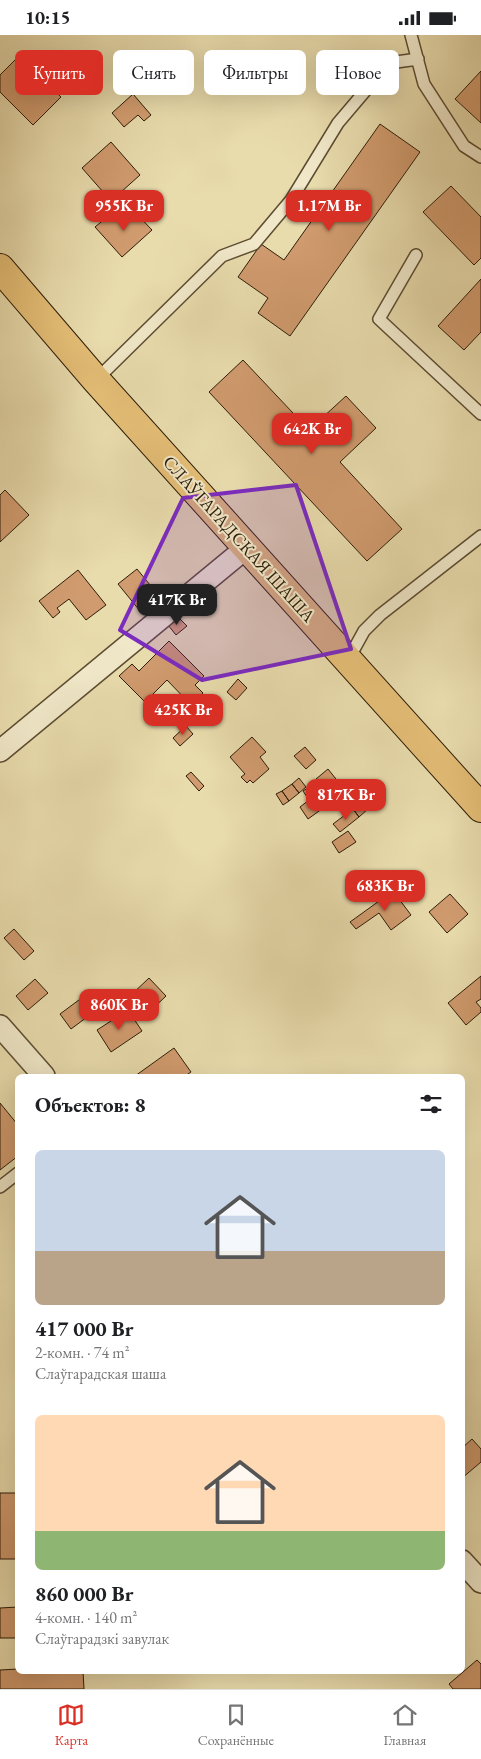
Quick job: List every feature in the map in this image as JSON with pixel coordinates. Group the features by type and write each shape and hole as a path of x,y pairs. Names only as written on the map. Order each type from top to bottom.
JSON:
{"main road":[{"name":"СЛАЎГАРАДСКАЯ ШАША","path":"0,268 96,380 481,808"}],"street":[{"path":"0,751 246,548"},
{"path":"0,1025 42,1074"},
{"path":"465,1564 481,1582"}],"lane":[{"path":"411,35 424,84 464,146 481,157"},
{"path":"96,380 222,256 254,244 291,200 338,123 389,63 418,59"},
{"path":"416,255 379,319 481,414"},
{"path":"348,660 364,631 380,615 481,536"},
{"path":"0,1187 15,1175"}],"highlighted area":[{"path":"296,485 351,649 202,680 120,630 183,498"}],"building":[{"path":"15,60 15,95 59,95 61,97 33,125 0,92 0,75"},
{"path":"481,71 481,123 455,99"},
{"path":"134,95 151,115 144,121 138,115 124,127 112,113"},
{"path":"380,124 420,152 290,336 258,313 268,298 238,277 261,244 284,260"},
{"path":"111,142 140,175 111,201 82,168"},
{"path":"451,186 481,217 481,258 474,265 423,212"},
{"path":"134,211 152,230 122,257 95,227 113,212 122,222"},
{"path":"481,279 481,332 464,350 438,326"},
{"path":"243,360 309,430 346,396 376,428 340,462 402,529 367,561 209,392"},
{"path":"5,490 29,515 0,542 0,495"},
{"path":"137,569 159,596 140,611 118,584"},
{"path":"78,570 106,605 86,620 69,599 57,608 60,612 53,618 39,601"},
{"path":"177,616 187,626 176,635 168,625"},
{"path":"169,641 204,676 195,685 203,693 191,705 167,680 145,702 119,676 132,664 139,671"},
{"path":"238,679 247,688 236,700 227,692"},
{"path":"198,705 206,713 194,725 186,718"},
{"path":"186,726 193,734 180,746 173,738"},
{"path":"252,737 266,752 260,757 269,769 253,783 250,780 247,783 241,777 245,774 230,757"},
{"path":"305,747 316,760 306,769 294,756"},
{"path":"328,769 340,784 329,794 316,779"},
{"path":"191,772 204,786 199,791 186,776"},
{"path":"299,778 306,787 299,793 292,784"},
{"path":"318,781 328,794 321,798 326,806 308,819 300,807 309,800 303,791"},
{"path":"292,784 299,793 289,801 282,791"},
{"path":"282,791 289,801 283,805 276,794"},
{"path":"357,795 368,809 359,817 348,802"},
{"path":"353,809 359,817 340,832 333,824"},
{"path":"348,831 356,842 339,853 332,842"},
{"path":"393,891 411,915 391,930 379,913 356,929 350,922"},
{"path":"450,894 468,914 447,933 429,912"},
{"path":"14,929 34,951 24,960 4,938"},
{"path":"481,976 481,999 476,1002 481,1008 481,1012 466,1025 448,1003"},
{"path":"149,978 166,996 147,1014 130,996"},
{"path":"35,979 48,993 28,1010 16,996"},
{"path":"91,991 102,1006 71,1029 60,1014"},
{"path":"128,1010 142,1031 111,1052 97,1030"},
{"path":"174,1048 191,1072 188,1074 138,1074"},
{"path":"0,1103 15,1121 15,1158 0,1170"},
{"path":"472,1439 481,1449 481,1462 465,1475 465,1445"},
{"path":"0,1493 15,1493 15,1559 0,1559"},
{"path":"15,1607 15,1638 0,1638 0,1608"},
{"path":"477,1660 481,1664 481,1689 453,1689 449,1684 461,1674 465,1674 465,1670"},
{"path":"15,1669 15,1674 83,1674 84,1689 0,1689 0,1670"}]}
